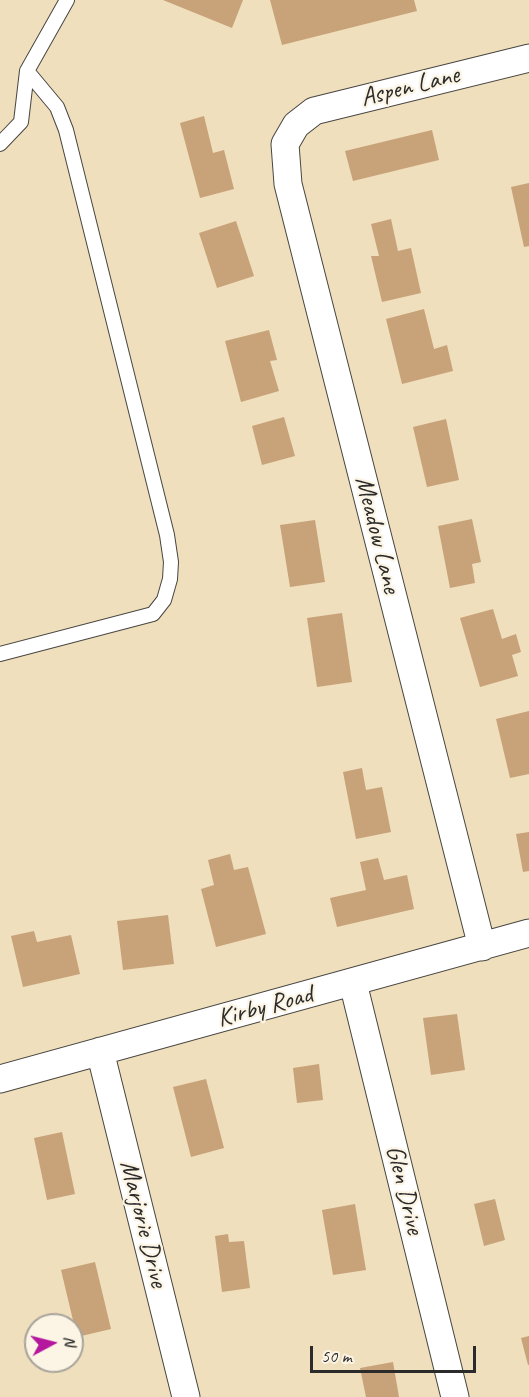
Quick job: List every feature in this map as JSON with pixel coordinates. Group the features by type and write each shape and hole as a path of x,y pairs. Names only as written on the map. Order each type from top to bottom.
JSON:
{"street":[{"name":"Aspen Lane","path":"296,125 314,111 529,58"},
{"name":"Meadow Lane","path":"296,125 285,144 288,184 482,947"},
{"name":"Kirby Road","path":"0,1079 529,933"},
{"name":"Glen Drive","path":"353,983 455,1397"},
{"name":"Marjorie Drive","path":"100,1051 186,1397"}],"lane":[{"path":"0,144 21,122 27,71 67,0"},
{"path":"0,654 153,614 164,600 170,579 166,535 66,130 57,107 27,71"}],"building":[{"path":"163,0 243,0 232,28"},
{"path":"270,0 414,0 417,11 282,45"},
{"path":"204,116 213,153 224,150 234,189 200,198 180,123"},
{"path":"432,130 439,160 353,181 345,151"},
{"path":"529,183 529,246 524,247 511,187"},
{"path":"391,219 398,251 411,248 421,293 382,302 371,256 379,256 371,224"},
{"path":"236,221 254,276 217,288 199,233"},
{"path":"424,309 434,349 447,345 453,371 402,384 386,319"},
{"path":"269,330 277,360 270,361 279,391 241,402 225,341"},
{"path":"284,417 295,456 262,465 252,426"},
{"path":"446,419 459,480 427,487 413,427"},
{"path":"472,519 481,562 472,564 475,583 450,588 438,526"},
{"path":"315,520 325,582 290,587 280,525"},
{"path":"493,609 502,639 516,634 521,652 512,655 518,676 480,687 460,618"},
{"path":"342,613 352,682 317,687 307,618"},
{"path":"529,711 529,774 510,778 496,719"},
{"path":"362,768 366,790 382,787 391,832 356,839 343,772"},
{"path":"529,832 529,871 523,872 516,834"},
{"path":"230,854 234,870 248,867 266,934 216,947 201,889 214,885 208,860"},
{"path":"378,858 384,880 407,875 414,909 337,927 330,898 366,890 360,862"},
{"path":"168,915 174,964 123,970 117,921"},
{"path":"34,931 37,942 71,935 80,974 23,987 11,936"},
{"path":"457,1014 465,1070 431,1075 423,1018"},
{"path":"319,1064 323,1100 297,1103 293,1068"},
{"path":"206,1079 224,1148 191,1157 173,1087"},
{"path":"62,1132 75,1194 47,1200 34,1138"},
{"path":"495,1199 505,1240 484,1246 474,1204"},
{"path":"355,1204 366,1270 333,1275 322,1210"},
{"path":"228,1234 229,1242 244,1241 250,1288 222,1292 215,1236"},
{"path":"95,1262 111,1329 84,1335 84,1313 71,1313 61,1270"},
{"path":"529,1336 529,1365 528,1365 521,1338"},
{"path":"393,1362 399,1397 366,1397 360,1368"}]}
